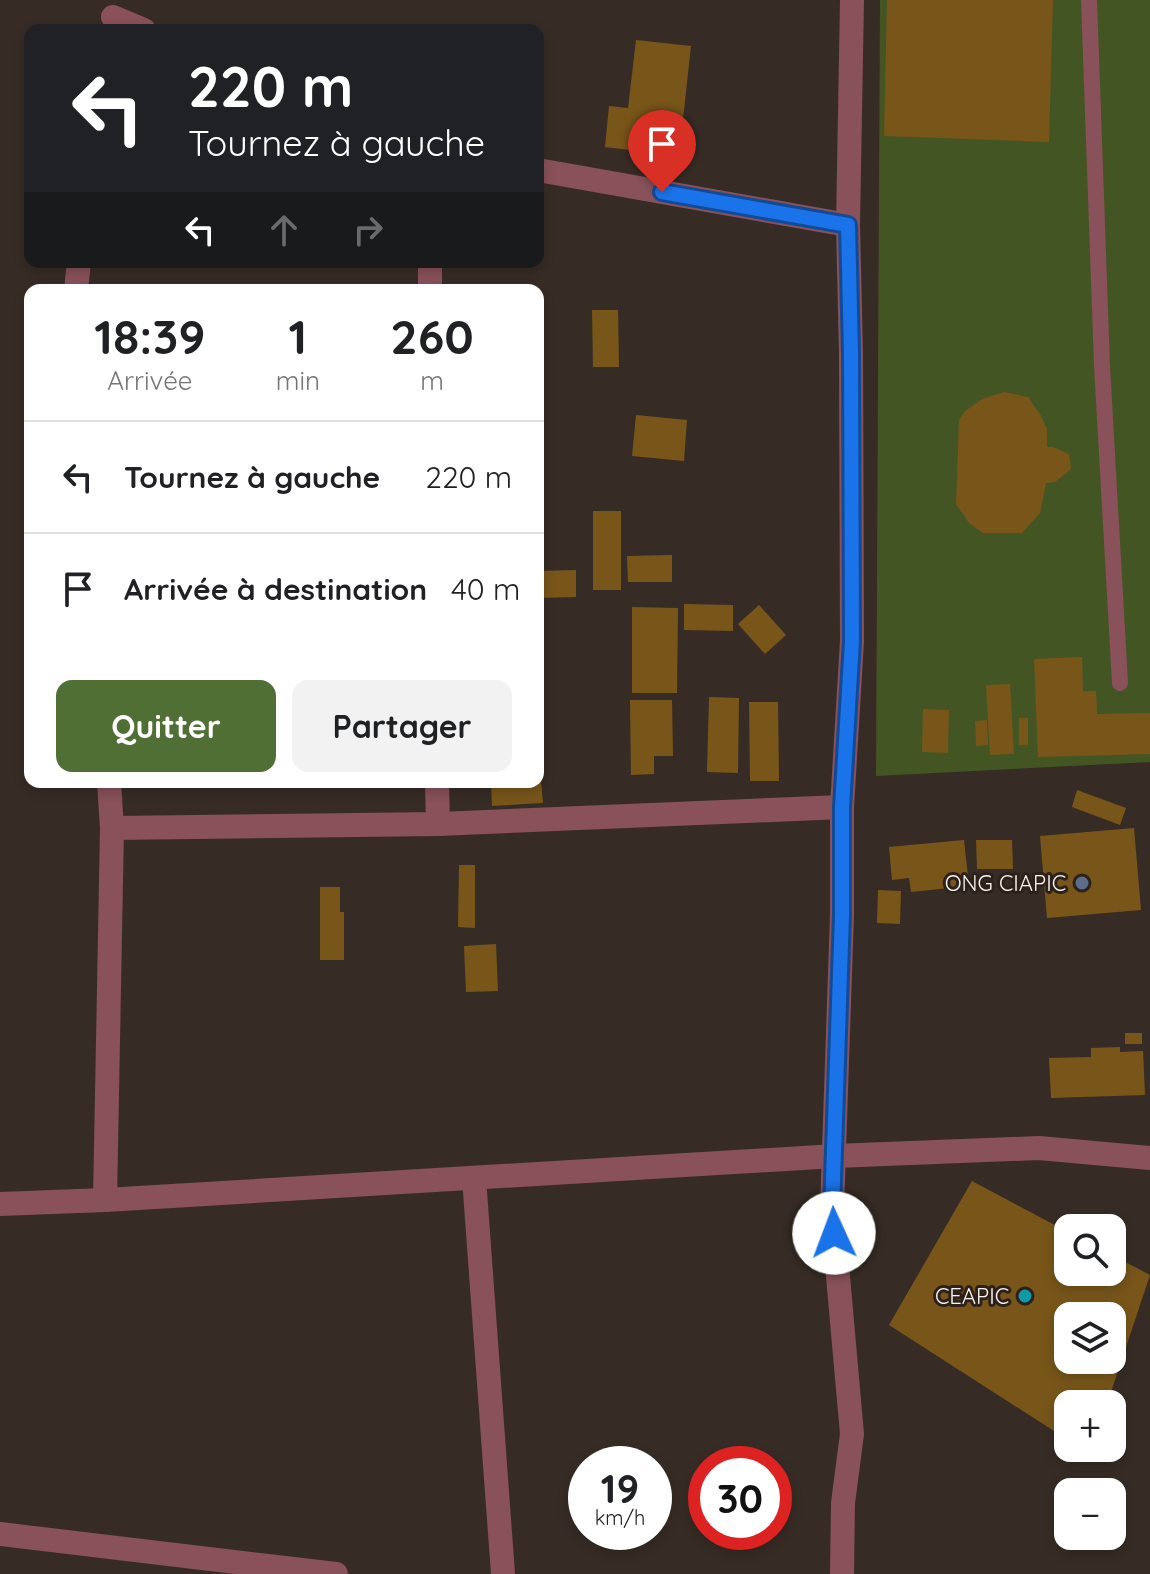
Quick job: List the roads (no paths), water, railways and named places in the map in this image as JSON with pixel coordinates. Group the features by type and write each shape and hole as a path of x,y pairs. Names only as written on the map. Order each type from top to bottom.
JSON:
{"street":[{"path":"842,1574 843,1503 852,1434 832,1209 842,915 842,807 852,641 848,225 852,0"},
{"path":"544,171 848,225"},
{"path":"105,1200 112,828 109,788"},
{"path":"437,788 438,824"},
{"path":"112,828 438,824 842,807"},
{"path":"0,1204 835,1156 1039,1148 1150,1158"},
{"path":"474,1178 503,1574"},
{"path":"0,1534 336,1574"}],"lane":[{"path":"1089,0 1102,366 1120,683"}],"place":[{"name":"ONG CIAPIC","path":"1082,883"},
{"name":"CEAPIC","path":"1025,1296"}]}
